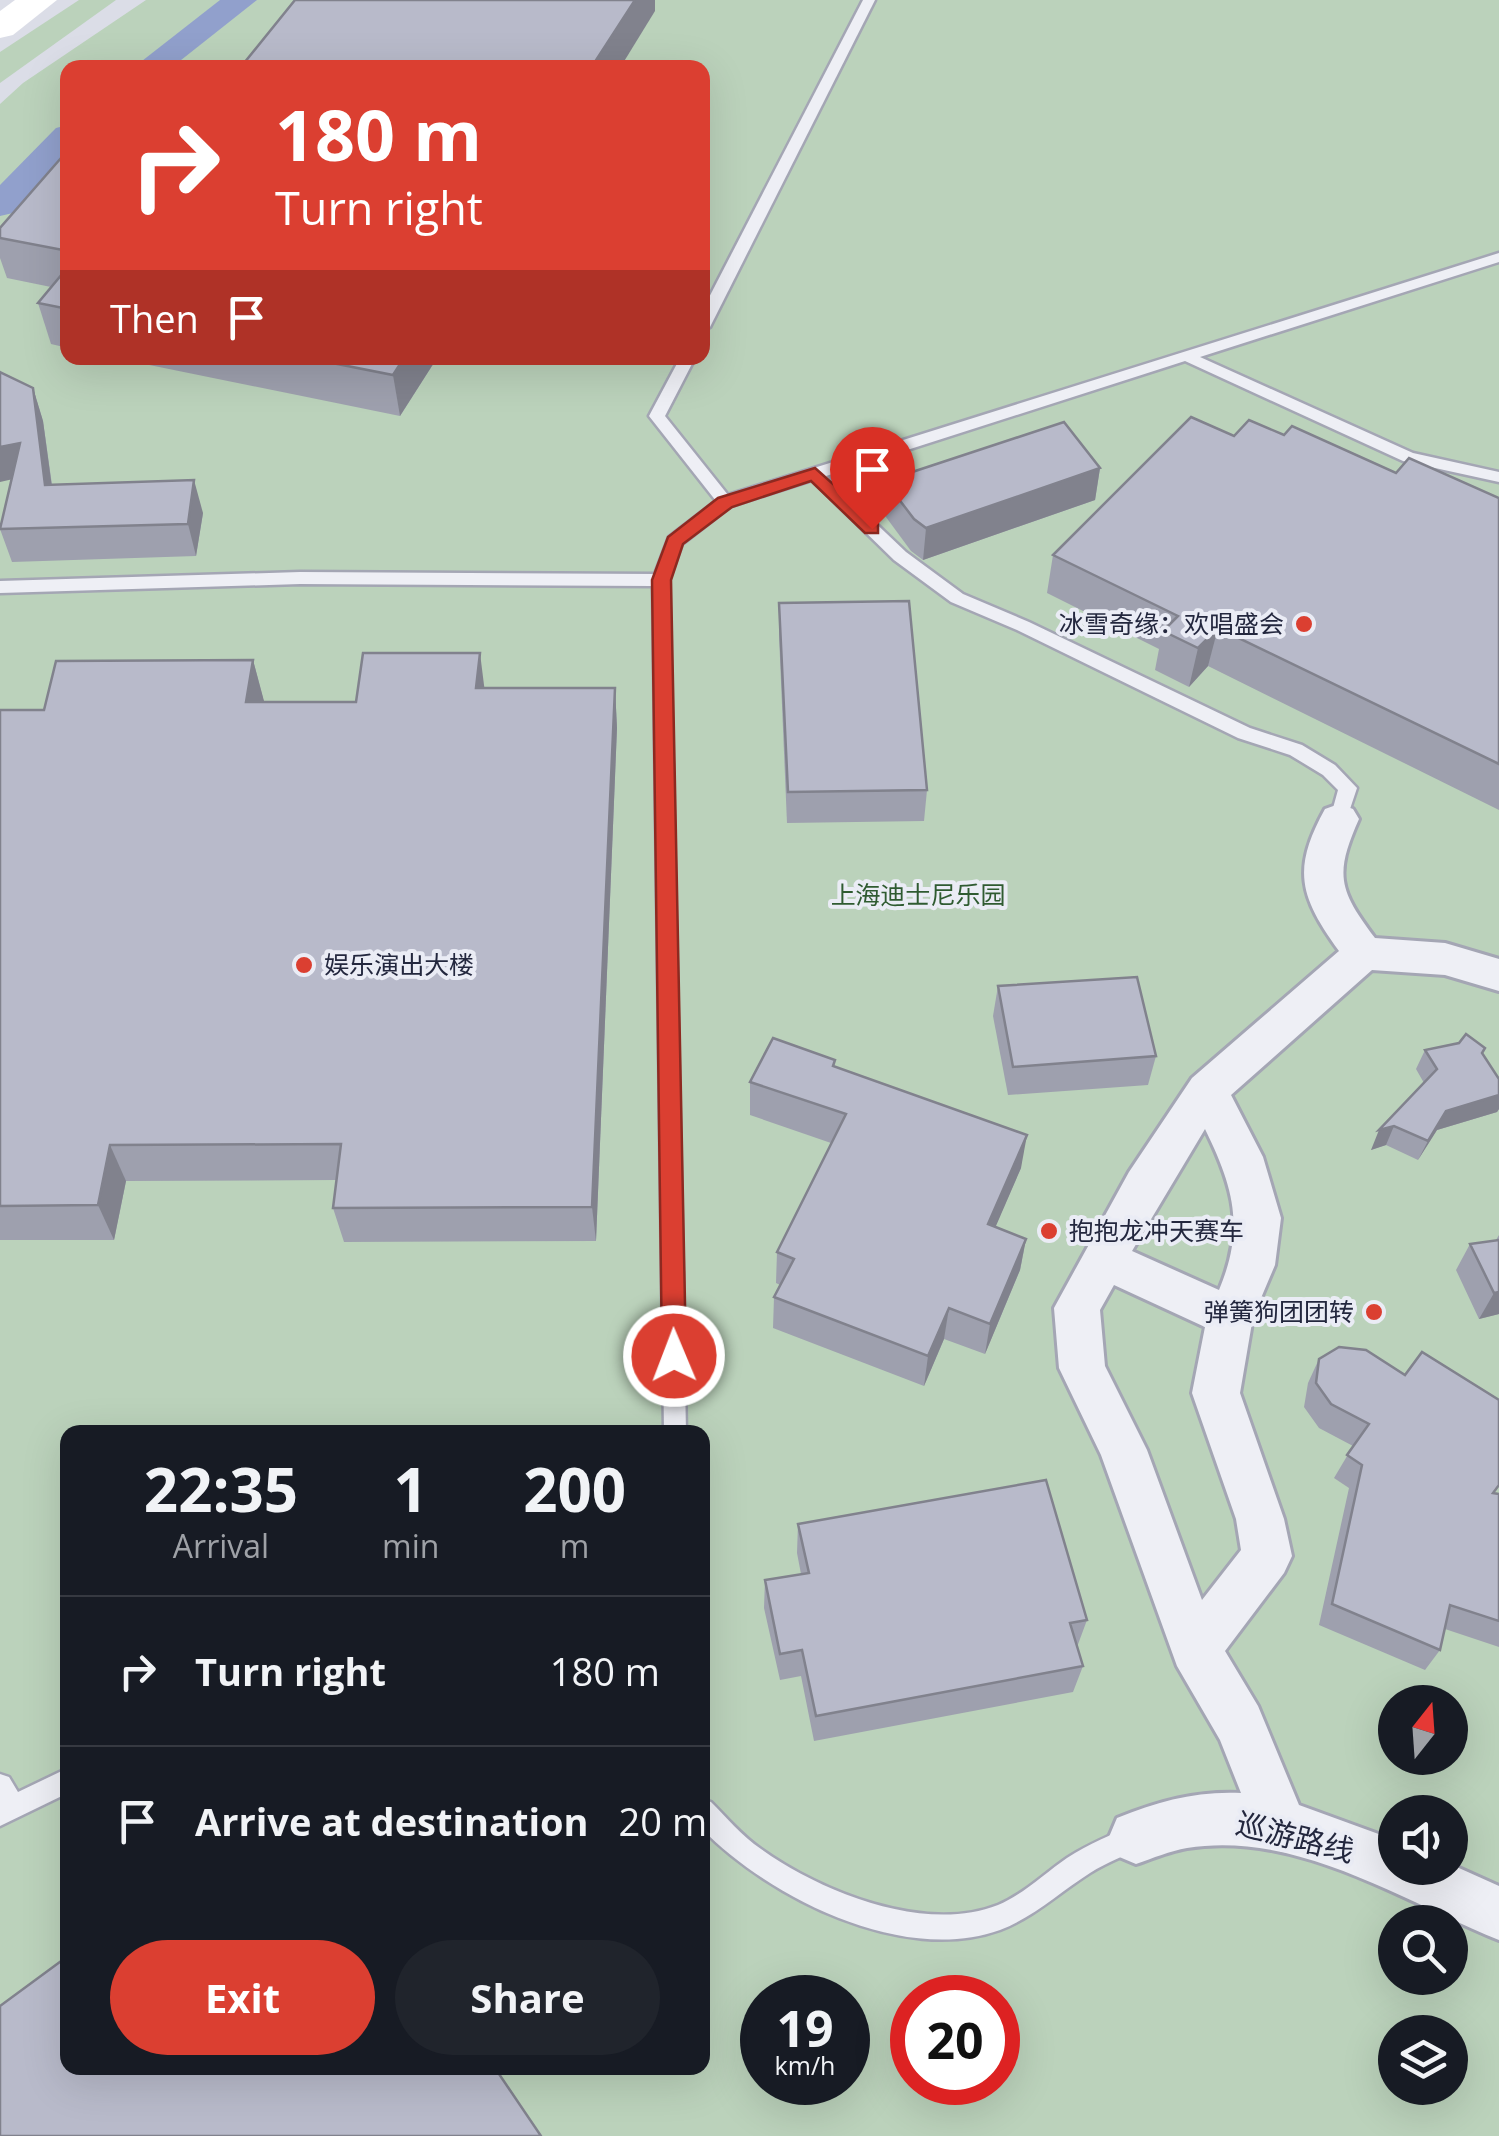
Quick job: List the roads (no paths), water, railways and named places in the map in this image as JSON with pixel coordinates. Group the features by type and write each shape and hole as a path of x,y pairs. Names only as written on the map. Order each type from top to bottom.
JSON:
{"street":[{"path":"0,27 39,0"},
{"path":"1339,819 1319,870 1324,896 1364,953"},
{"path":"1281,1828 1240,1724 1195,1650 1124,1450 1082,1368 1077,1308 1145,1185 1207,1090 1364,953 1445,958 1499,975"},
{"path":"1195,1650 1267,1556 1260,1519 1216,1393 1230,1318 1252,1265 1259,1218 1241,1157 1207,1090"},
{"path":"1104,1259 1230,1318"},
{"name":"巡游路线","path":"1136,1837 1186,1822 1218,1819 1281,1828 1378,1860"},
{"name":"巡游路线","path":"1436,1885 1499,1913"}],"lane":[{"path":"710,312 868,0"},
{"path":"675,1425 662,580 675,541 725,502 1499,257"},
{"path":"1186,356 1410,457 1499,477"},
{"path":"683,365 657,416 725,502"},
{"path":"815,474 900,556 957,598 1244,733 1296,750 1329,770 1348,788 1339,819"},
{"path":"0,586 300,578 662,580"},
{"path":"4,1802 60,1783"},
{"path":"710,1818 750,1858 814,1894 906,1923 943,1927 974,1926 1000,1917 1087,1860 1136,1837"}],"waterway":[{"path":"160,60 241,0"},
{"path":"0,205 60,143"}],"place":[{"name":"冰雪奇缘：欢唱盛会","path":"1304,624"},
{"name":"娱乐演出大楼","path":"304,965"},
{"name":"抱抱龙冲天赛车","path":"1049,1231"},
{"name":"弹簧狗团团转","path":"1374,1312"}],"park label":[{"name":"上海迪士尼乐园","path":"918,895"}]}
